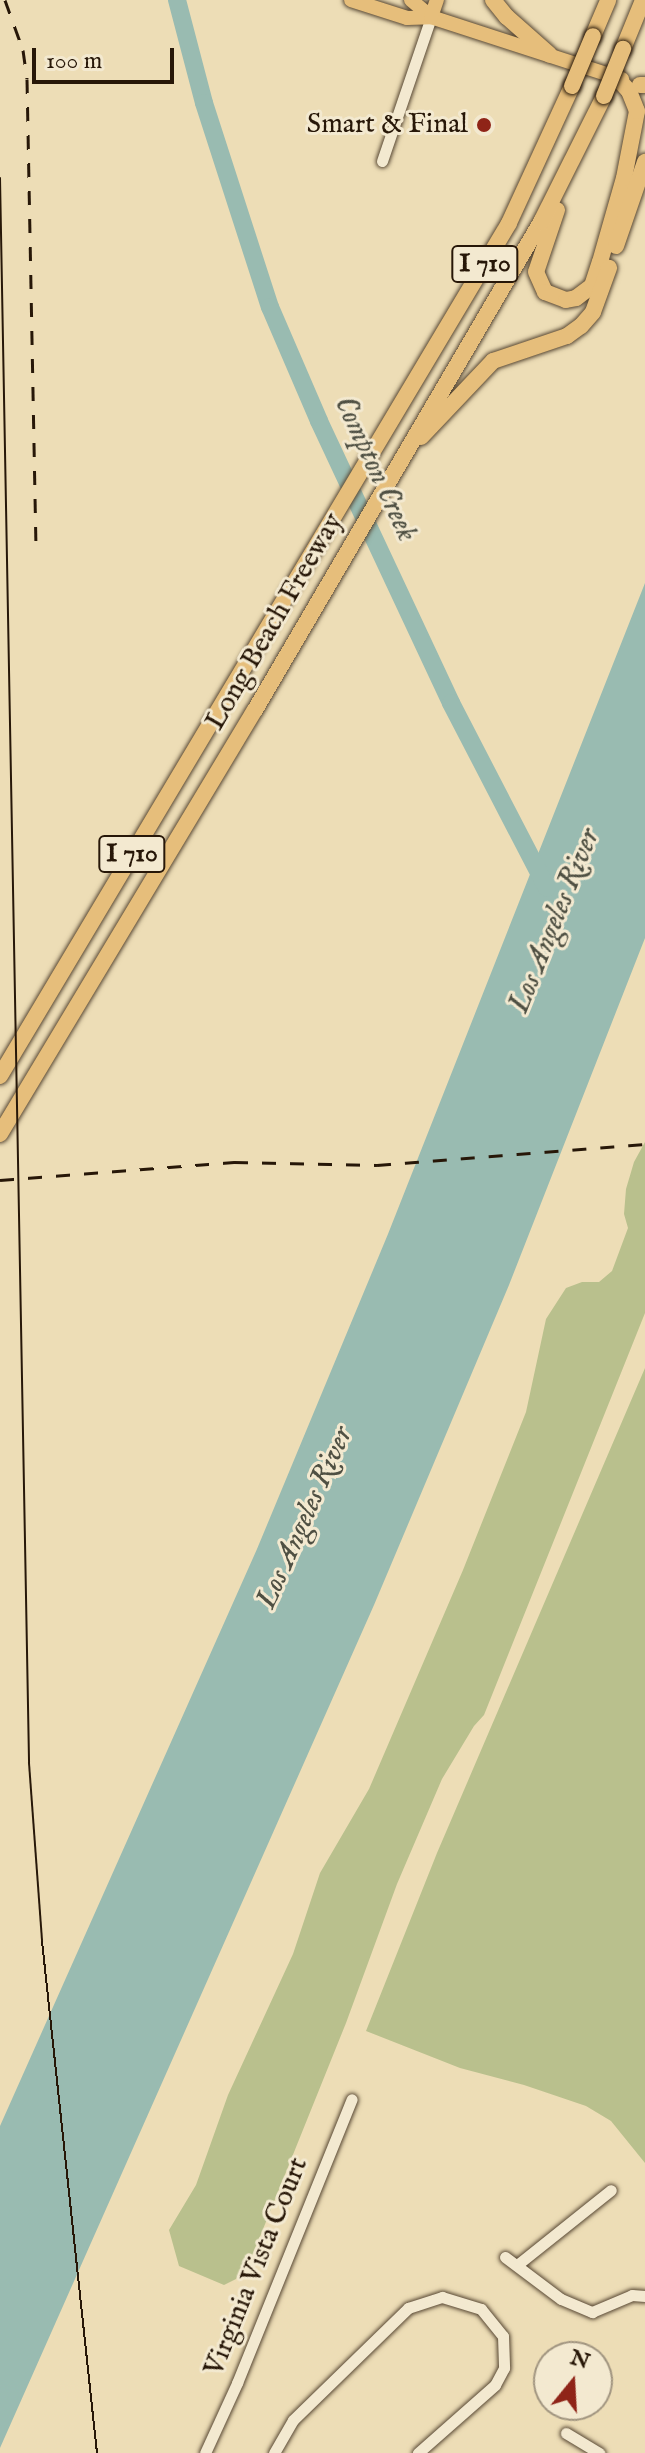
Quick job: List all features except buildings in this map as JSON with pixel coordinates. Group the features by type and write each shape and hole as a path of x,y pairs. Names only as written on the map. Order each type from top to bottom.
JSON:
{"highway":[{"path":"493,0 507,17 550,55"},
{"name":"Long Beach Freeway","path":"0,1076 509,223 608,0"},
{"name":"Long Beach Freeway","path":"0,1134 255,710 541,222 581,148 643,0"},
{"path":"581,148 536,272 545,292 566,300 584,295 592,286 624,178 637,111 629,91 616,77"},
{"path":"401,458 493,361 567,336 593,312 645,162"}],"main road":[{"path":"351,0 407,18 431,17 644,86"},
{"path":"411,0 431,17"},
{"path":"431,17 437,0"}],"street":[{"path":"382,161 431,17"},
{"name":"Virginia Vista Court","path":"205,2453 237,2383 352,2099"},
{"path":"517,2265 611,2190"},
{"path":"505,2257 561,2299 592,2312 632,2295 645,2296"},
{"path":"274,2453 293,2420 408,2308 442,2297 481,2309 503,2336 504,2368 495,2385 418,2453"},
{"path":"566,2433 599,2453"}],"green space":[{"path":"645,1142 645,1313 484,1715 442,1779 397,1884 346,2023 251,2259 236,2279 224,2285 179,2266 169,2230 196,2185 228,2095 293,1954 320,1873 369,1789 463,1570 526,1412 546,1319 566,1288 582,1282 599,1282 612,1271 628,1228 624,1214 626,1189 634,1162"},
{"path":"645,1368 645,2163 611,2121 586,2106 460,2068 366,2031 437,1853"}],"water":[{"name":"Los Angeles River","path":"645,583 645,938 509,1285 374,1605 0,2448 0,2126 257,1549 388,1234"}],"waterway":[{"name":"Compton Creek","path":"177,0 204,103 270,307 319,421 451,703 547,888"}],"tram line":[{"path":"0,178 29,1763 42,1941 97,2453"}],"railway":[{"path":"5,0 23,50 27,79 36,544"},
{"path":"0,1180 234,1162 377,1165 645,1144"}],"place":[{"name":"Smart & Final","path":"484,125"}]}
